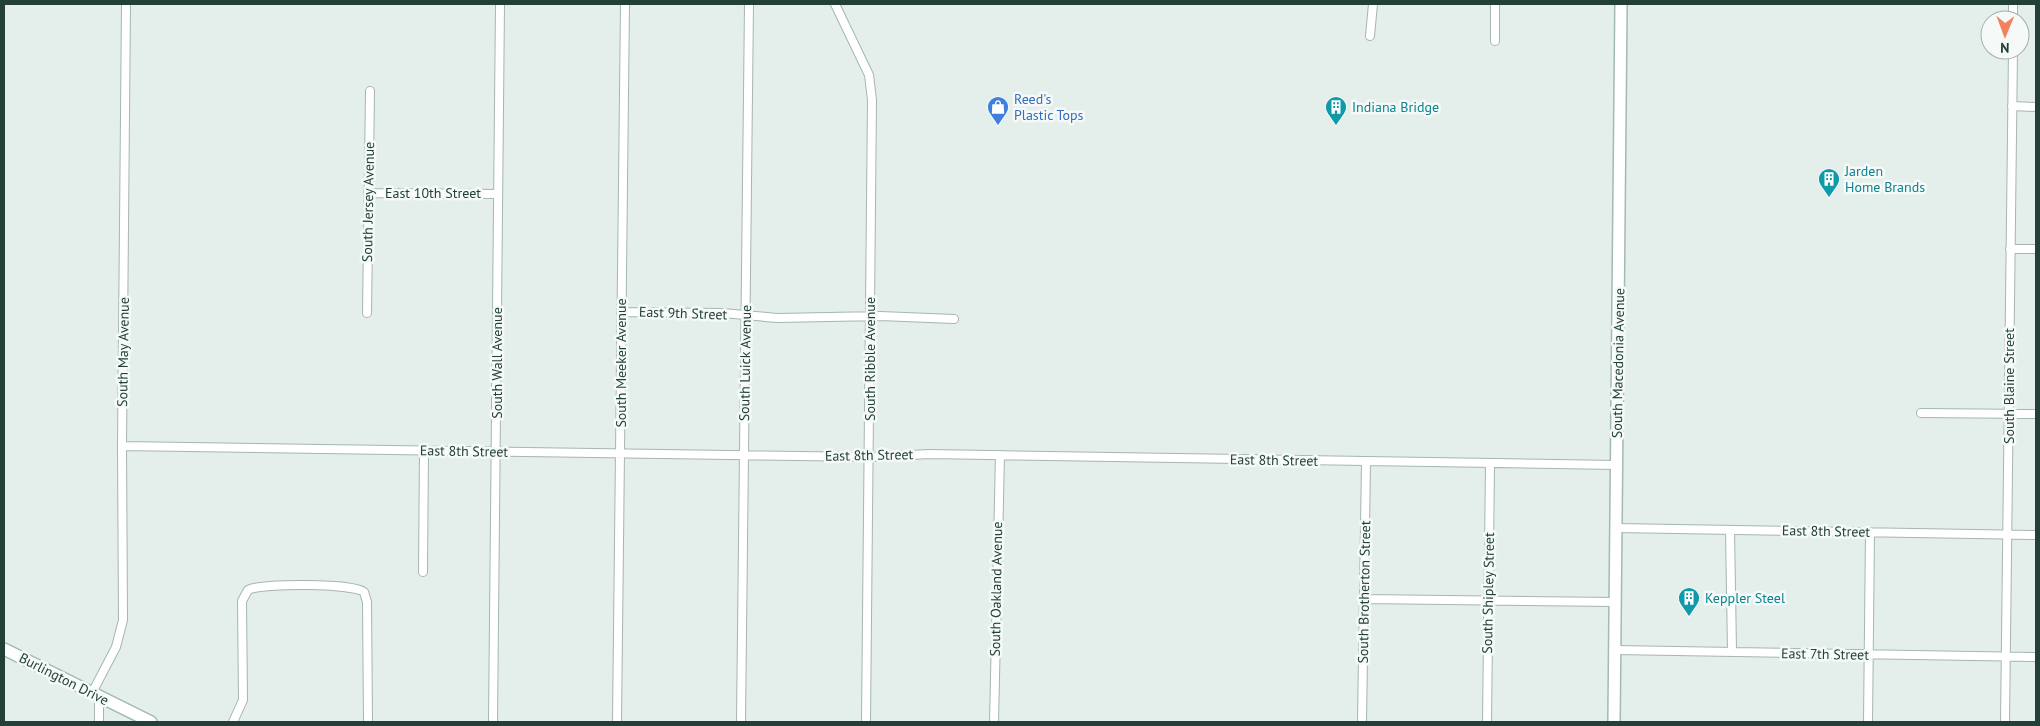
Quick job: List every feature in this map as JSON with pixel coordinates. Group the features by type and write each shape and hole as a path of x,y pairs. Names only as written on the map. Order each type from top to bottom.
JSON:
{"street":[{"name":"South May Avenue","path":"98,722 95,695 120,639 123,620 122,446 126,4"},
{"name":"South Wall Avenue","path":"493,722 500,4"},
{"name":"South Meeker Avenue","path":"617,722 625,4"},
{"name":"South Luick Avenue","path":"741,722 749,4"},
{"name":"South Ribble Avenue","path":"835,4 871,83 870,457 866,722"},
{"path":"1370,36 1373,4"},
{"path":"1495,4 1495,40"},
{"name":"South Macedonia Avenue","path":"1614,722 1621,4"},
{"name":"South Blaine Street","path":"2006,722 2013,60"},
{"name":"South Jersey Avenue","path":"367,314 370,90"},
{"path":"2012,106 2036,107"},
{"name":"East 10th Street","path":"368,193 498,194"},
{"path":"2010,248 2036,249"},
{"name":"East 9th Street","path":"621,312 723,313 746,317 954,319"},
{"path":"1921,412 2036,414"},
{"name":"East 8th Street","path":"122,446 870,457 930,454 1617,465"},
{"path":"423,572 424,450"},
{"name":"South Oakland Avenue","path":"994,722 1000,455"},
{"name":"South Brotherton Street","path":"1362,722 1366,462"},
{"name":"South Shipley Street","path":"1487,722 1490,464"},
{"name":"East 8th Street","path":"1616,528 2036,534"},
{"path":"1730,530 1732,651"},
{"path":"1868,722 1870,532"},
{"path":"234,722 243,700 242,601 246,592 262,586 340,586 364,592 367,602 368,722"},
{"path":"1364,598 1616,602"},
{"name":"Burlington Drive","path":"4,649 151,722"},
{"name":"East 7th Street","path":"1615,650 2036,657"}],"place":[{"name":"Reed's Plastic Tops","path":"998,126"},
{"name":"Indiana Bridge","path":"1336,126"},
{"name":"Jarden Home Brands","path":"1829,198"},
{"name":"Keppler Steel","path":"1689,617"}]}
